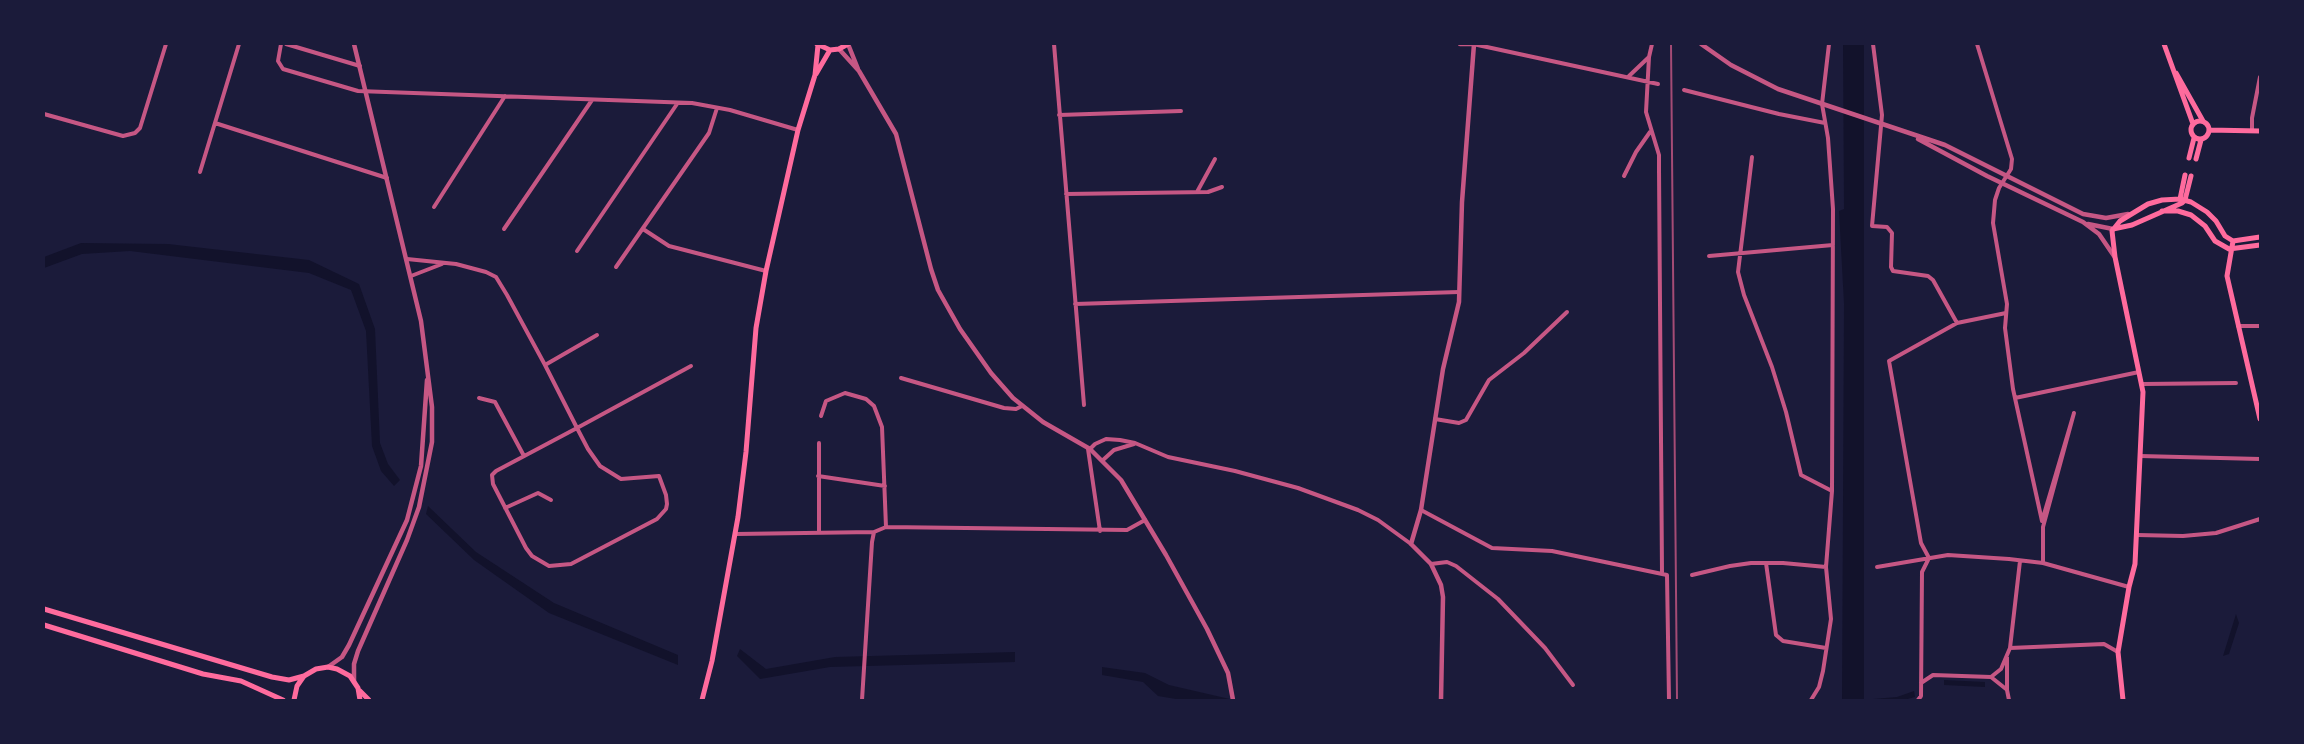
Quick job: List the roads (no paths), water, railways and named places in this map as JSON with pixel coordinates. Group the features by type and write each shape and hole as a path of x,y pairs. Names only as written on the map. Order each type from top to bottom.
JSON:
{"main road":[{"path":"702,700 712,661 736,534 746,452 756,328 766,271 798,130 815,75 817,44 830,50 839,49 848,44"},
{"path":"2164,44 2193,124 2191,131 2198,139"},
{"path":"815,75 830,50"},
{"path":"2173,69 2203,121 2208,125 2208,135 2198,139"},
{"path":"2193,124 2203,121"},
{"path":"2209,130 2260,131"},
{"path":"2193,159 2198,139"},
{"path":"2113,229 2132,225 2180,205 2188,176"},
{"path":"2123,700 2118,651 2126,586 2135,564 2143,384 2115,257 2113,229 2128,214 2155,201 2182,200 2207,212 2225,236 2233,241 2260,237"},
{"path":"2162,211 2178,211 2191,215 2205,226 2215,241 2232,249 2260,244"},
{"path":"2233,241 2227,276 2260,419"},
{"path":"44,609 272,677 289,680 304,676 316,669 328,667 343,672 369,700"},
{"path":"44,625 203,674 241,681 283,700"},
{"path":"294,700 297,686 304,676"},
{"path":"358,688 360,700"}],"street":[{"path":"44,114 123,136 131,135 141,128 166,44"},
{"path":"200,172 239,44"},
{"path":"360,66 283,44 278,61 283,69 350,90 678,103 717,108 798,130"},
{"path":"354,44 421,321 432,407 432,442 421,499 407,540 358,651 354,663 354,682"},
{"path":"848,44 859,71 898,140 938,290 960,329 985,365 1022,406 1043,422 1089,449 1103,460 1121,480 1211,637 1228,673 1233,700"},
{"path":"1054,44 1084,405"},
{"path":"1460,44 1473,44 1658,84"},
{"path":"1411,544 1420,510 1443,369 1459,292 1462,202 1473,44"},
{"path":"1652,44 1646,81 1646,112 1659,155 1662,572"},
{"path":"1701,44 1754,78 1822,104 1945,145 2089,216 2106,218 2128,214"},
{"path":"1811,700 1821,679 1831,619 1826,567 1832,490 1833,245 1830,162 1822,104 1829,44"},
{"path":"1873,44 1882,124 1872,226 1887,227 1892,233 1891,267 1893,271 1928,276 1933,280 1957,323"},
{"path":"1977,44 2012,159 2008,175 1995,200 1993,223 2005,288 2005,328 2015,398 2042,521 2074,413 2043,526 2043,563"},
{"path":"839,49 859,71"},
{"path":"1628,77 1649,57"},
{"path":"2252,130 2260,77"},
{"path":"1684,90 1825,123"},
{"path":"434,207 506,96"},
{"path":"504,229 593,99"},
{"path":"577,251 678,103"},
{"path":"616,267 709,133 717,108"},
{"path":"1059,115 1181,111"},
{"path":"215,123 387,178"},
{"path":"1624,176 1636,152 1651,132"},
{"path":"1908,133 2002,183 2083,222 2100,234 2115,257"},
{"path":"1752,157 1738,272 1772,368 1801,475 1832,490"},
{"path":"1196,193 1215,159"},
{"path":"1066,194 1196,193 1222,187"},
{"path":"2083,222 2113,229"},
{"path":"643,229 669,246 766,271"},
{"path":"1709,256 1833,245"},
{"path":"407,259 456,264 496,277 545,365 577,428 595,460 613,476 632,479 659,476 667,504 666,509 657,519 571,564 549,566 532,556 493,484 492,475 496,471 577,428 691,366"},
{"path":"411,276 443,263"},
{"path":"1075,304 1459,292"},
{"path":"1435,419 1460,423 1466,420 1489,380 1524,353 1556,325 1567,312"},
{"path":"1929,558 1921,543 1889,361 1957,323 2006,313"},
{"path":"2237,326 2260,326"},
{"path":"545,365 597,335"},
{"path":"328,667 342,657 349,645 407,520 421,466 428,365"},
{"path":"2015,398 2140,372"},
{"path":"901,378 1004,408 1016,409 1022,406"},
{"path":"2143,384 2236,383"},
{"path":"2252,385 2259,385"},
{"path":"821,416 826,401 845,393 866,399 874,406 882,427 886,527"},
{"path":"479,398 495,402 524,456"},
{"path":"1089,449 1106,440 1135,443 1168,457 1235,471 1327,498 1378,520 1411,544 1431,564 1441,585 1443,597 1441,700"},
{"path":"819,443 819,533"},
{"path":"1103,460 1114,450 1135,443"},
{"path":"1089,449 1100,531"},
{"path":"2140,456 2260,459"},
{"path":"818,476 885,486"},
{"path":"505,508 538,493 550,500"},
{"path":"1420,510 1491,548 1552,551 1662,572 1667,575 1669,700"},
{"path":"2137,535 2182,536 2216,533 2260,519"},
{"path":"736,534 874,532 881,527 1100,531 1127,530 1146,520"},
{"path":"862,700 874,532"},
{"path":"1877,567 1948,555 2043,563 2126,586"},
{"path":"1918,700 1921,696 1922,572 1929,558"},
{"path":"1991,677 2001,669 2010,648 2020,561"},
{"path":"1431,564 1447,562 1456,566 1498,599 1545,648 1573,685"},
{"path":"1692,575 1730,566 1766,563 1826,567"},
{"path":"1766,563 1776,636 1783,641 1826,648"},
{"path":"2010,648 2106,644 2120,640"},
{"path":"2106,644 2118,651"},
{"path":"2007,655 2009,700"},
{"path":"1921,683 1933,675 1991,677 2007,690"}],"railway":[{"path":"1671,44 1677,700"}]}
